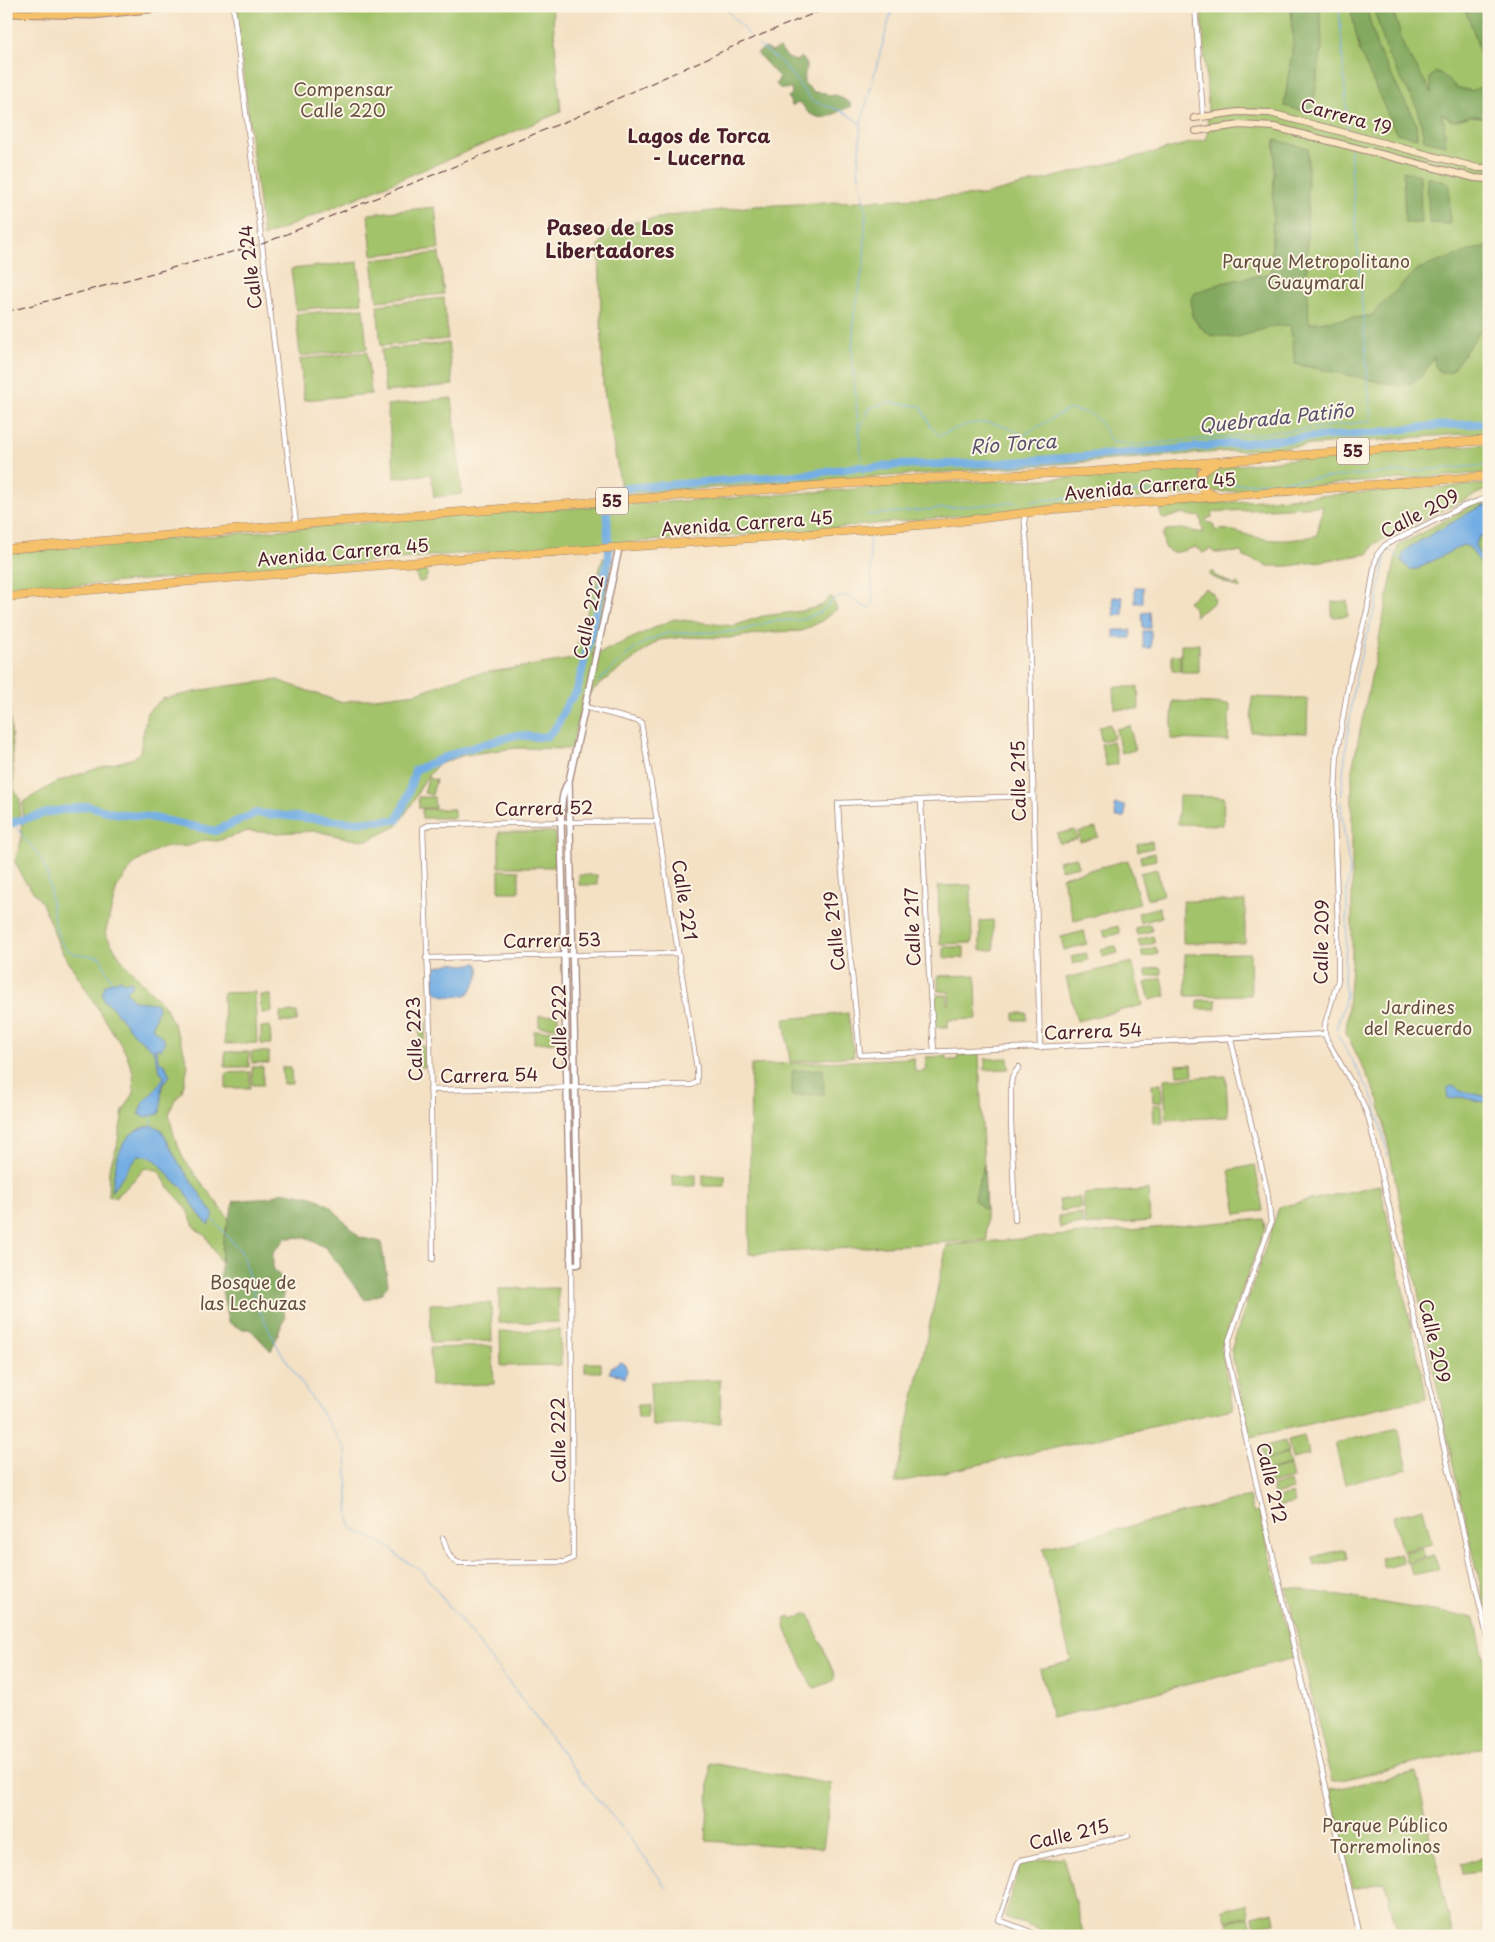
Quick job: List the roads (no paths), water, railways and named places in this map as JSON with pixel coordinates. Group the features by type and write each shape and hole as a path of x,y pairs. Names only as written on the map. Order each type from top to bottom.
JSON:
{"highway":[{"name":"Avenida Carrera 45","path":"6,549 296,524 846,484 1088,472 1489,440"},
{"path":"1218,462 1202,472 1200,484 1208,492 1221,496"},
{"name":"Avenida Carrera 45","path":"6,597 455,559 945,523 1024,513 1489,476"}],"main road":[{"path":"6,12 92,15 177,6"},
{"name":"Carrera 19","path":"1198,117 1238,112 1270,113 1478,168 1489,168"},
{"name":"Carrera 19","path":"1197,131 1240,125 1274,127 1475,178 1489,179"}],"street":[{"name":"Calle 224","path":"233,6 296,524"},
{"path":"1195,6 1197,131"},
{"name":"Calle 209","path":"1489,497 1464,506 1385,546 1377,555 1367,611 1350,676 1338,752 1334,793 1338,980 1325,1024 1325,1034 1362,1101 1369,1119 1489,1645"},
{"name":"Calle 215","path":"1024,513 1040,1048"},
{"name":"Calle 222","path":"571,1264 579,1264 569,781 619,548"},
{"name":"Calle 221","path":"585,707 641,722 698,1069 697,1082"},
{"name":"Calle 222","path":"443,1538 449,1556 452,1560 459,1563 564,1562 569,1561 575,1555 562,824 562,799 564,788 569,781"},
{"path":"921,801 1033,796"},
{"name":"Calle 219","path":"861,1056 843,878 838,803 921,801"},
{"name":"Calle 217","path":"921,801 928,966 934,1052"},
{"name":"Carrera 52","path":"431,824 562,824 658,821"},
{"name":"Calle 223","path":"431,824 423,828 422,832 433,1259"},
{"name":"Carrera 53","path":"426,958 678,953"},
{"name":"Carrera 54","path":"861,1056 1232,1040 1325,1034"},
{"name":"Calle 212","path":"1232,1040 1267,1190 1271,1223 1228,1340 1227,1355 1360,1936"},
{"path":"1015,1220 1010,1121 1012,1077 1019,1067"},
{"name":"Carrera 54","path":"430,1090 692,1085 697,1082"},
{"name":"Calle 215","path":"1041,1936 999,1920 1020,1860 1128,1836"}],"water":[{"path":"1489,504 1489,536 1480,536 1475,544 1478,553 1485,556 1489,555 1489,575 1469,547 1463,545 1417,569 1410,569 1403,563 1403,553 1411,546 1474,510"},
{"path":"1135,587 1143,587 1143,603 1135,603"},
{"path":"1113,597 1122,597 1123,615 1114,615"},
{"path":"1150,612 1151,628 1143,628 1142,613"},
{"path":"1114,630 1131,630 1131,638 1114,638"},
{"path":"1143,631 1151,631 1151,648 1143,648"},
{"path":"1115,804 1125,805 1125,817 1116,817"},
{"path":"452,963 464,965 477,963 479,975 468,994 459,996 441,995 434,990 433,971 437,967"},
{"path":"121,979 124,983 131,981 133,984 126,991 134,1001 156,1003 158,1008 152,1028 165,1042 161,1050 155,1048 159,1062 165,1065 170,1076 163,1085 159,1114 145,1117 139,1115 142,1104 157,1088 164,1077 153,1050 134,1034 112,1007 104,1001 102,993 106,984"},
{"path":"1451,1086 1456,1087 1460,1091 1489,1097 1489,1103 1460,1097 1448,1098 1448,1088"},
{"path":"152,1126 161,1129 177,1160 214,1215 209,1225 198,1212 183,1188 172,1179 158,1162 150,1157 138,1155 111,1192 117,1160 125,1141 141,1129"},
{"path":"621,1362 625,1364 627,1371 624,1378 609,1373 612,1367"}],"waterway":[{"path":"723,6 750,36"},
{"path":"863,475 852,357 854,315 864,262 866,211 858,170 861,123 893,6"},
{"name":"Quebrada Patiño","path":"1339,6 1348,130"},
{"path":"758,45 783,64 812,101 842,111 860,123"},
{"name":"Quebrada Patiño","path":"860,431 868,409 887,402 921,406 931,427 939,436 962,426 981,423 991,423 1012,429 1024,435 1068,409 1090,415 1099,421 1111,442 1136,445 1299,430 1371,421 1350,149"},
{"name":"Río Torca","path":"6,827 14,822 50,812 88,806 114,813 149,817 215,831 256,813 347,822 397,820 407,798 415,770 460,751 516,735 548,736 557,726 567,704 577,691 609,557 606,491 809,474 857,467 999,463 1371,433 1432,426 1489,423"},
{"path":"1216,486 1489,465"},
{"path":"1031,501 1192,488"},
{"path":"867,515 1016,502"},
{"path":"598,682 627,655 645,642 667,633 740,631 772,621 800,620 821,612 831,601 839,597 848,596 869,608 873,604 869,537"},
{"path":"1337,1030 1346,993 1344,982 1347,888 1350,871 1341,805 1354,685 1377,602 1387,548 1402,560"},
{"path":"14,822 45,867 59,939 65,948 73,953 100,957 112,982"},
{"path":"1337,1034 1374,1099 1388,1156"},
{"path":"152,1115 152,1126"},
{"path":"211,1218 241,1251 259,1310 279,1349 346,1450 349,1519 352,1528 392,1549 400,1558 420,1569 667,1888"}],"railway":[{"path":"6,312 262,244 574,118 741,43 832,6"}],"district":[{"name":"Lagos de Torca - Lucerna","path":"699,147"},
{"name":"Paseo de Los Libertadores","path":"610,240"}],"park label":[{"name":"Compensar Calle 220","path":"343,100"},
{"name":"Parque Metropolitano Guaymaral","path":"1316,272"},
{"name":"Jardines del Recuerdo","path":"1418,1018"},
{"name":"Bosque de las Lechuzas","path":"253,1294"},
{"name":"Parque Público Torremolinos","path":"1385,1836"}]}
